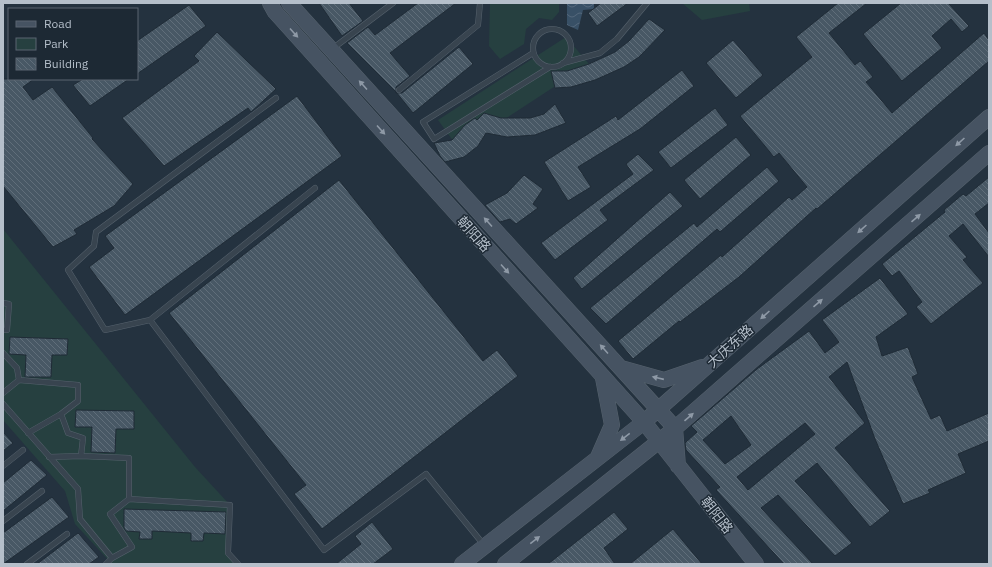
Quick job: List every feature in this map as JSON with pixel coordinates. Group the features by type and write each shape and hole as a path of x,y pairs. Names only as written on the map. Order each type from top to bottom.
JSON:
{"main road":[{"name":"朝阳路","path":"270,3 275,12 644,422 756,564"},
{"name":"朝阳路","path":"289,3 675,428"},
{"name":"大庆东路","path":"462,564 644,422 989,117"},
{"name":"大庆东路","path":"505,564 659,442 989,153"},
{"path":"621,368 664,380 708,365"},
{"path":"597,458 612,425 603,377"},
{"path":"675,428 678,466"}],"lane":[{"path":"331,50 393,3"},
{"path":"399,90 478,25 480,3"},
{"path":"533,53 423,122 434,139 550,67 600,53 617,39 647,3"},
{"path":"550,67 540,63 533,53 533,47 538,35 549,29 555,29 566,35 571,47 567,59 563,63"},
{"path":"276,98 96,232 94,246 68,270 105,330 150,320 315,188"},
{"path":"3,303 9,304 7,330 3,330"},
{"path":"150,320 324,550 426,474 485,546"},
{"path":"3,353 17,368 19,380"},
{"path":"3,393 19,380 78,385 78,401 61,414 28,433"},
{"path":"3,404 78,489 80,519 112,558"},
{"path":"61,414 68,433 83,438 81,456"},
{"path":"3,466 23,450"},
{"path":"49,457 81,456 129,458 129,499"},
{"path":"3,521 42,491"},
{"path":"106,564 112,558 132,547 110,514 129,499 230,506 228,553 238,564"},
{"path":"27,564 67,534"}],"green space":[{"path":"490,3 559,3 559,12 552,20 539,18 526,29 524,44 500,59 489,46"},
{"path":"682,3 749,3 750,11 702,20"},
{"path":"566,37 589,64 459,149 438,120"},
{"path":"3,229 195,467 230,505 228,553 238,564 112,564 75,524 65,491 3,420"}],"water":[{"path":"567,3 594,3 594,9 583,10 578,30 567,25"}],"building":[{"path":"319,3 349,3 363,21 342,36"},
{"path":"418,3 456,3 390,53 410,76 396,87 396,92 347,43 368,27 375,35"},
{"path":"601,3 628,3 597,26 588,13"},
{"path":"838,3 867,3 829,33 855,65 860,61 873,77 866,82 892,113 984,33 989,40 989,61 817,209 816,208 739,277 680,322 679,321 633,359 618,341 721,255 722,257 789,197 792,200 807,187 779,153 774,157 740,116 812,57 796,37"},
{"path":"901,3 948,3 969,26 962,32 951,19 932,36 942,48 902,81 863,34"},
{"path":"189,5 206,26 138,73 138,40"},
{"path":"649,19 665,30 639,57 624,67 595,80 571,87 555,88 551,71 567,71 589,64 615,52 629,41"},
{"path":"217,32 276,89 251,112 248,108 164,166 122,118 199,61 194,56"},
{"path":"733,40 763,75 736,98 706,63"},
{"path":"459,47 473,64 413,113 397,93 402,93"},
{"path":"682,70 694,86 640,129 578,167 591,187 568,201 544,162 616,116 618,120"},
{"path":"3,79 33,80 23,87 33,100 52,87 93,138 92,139 133,184 114,206 74,230 77,234 53,247 3,186"},
{"path":"81,80 128,80 90,106 73,85"},
{"path":"297,96 342,156 125,315 89,267 114,248 105,236"},
{"path":"555,104 566,123 535,135 507,137 486,133 478,146 464,157 445,162 440,156 434,143 452,140 465,125 475,118 477,120 484,113 501,118 530,118 544,114"},
{"path":"715,108 728,125 671,168 658,152"},
{"path":"736,137 751,155 700,199 684,180"},
{"path":"638,154 654,170 600,210 608,220 555,260 541,243 633,174 626,164"},
{"path":"767,167 779,181 720,232 717,229 606,324 590,308 694,223 697,227"},
{"path":"524,175 543,189 533,204 538,208 516,224 510,219 500,222 485,205 507,193"},
{"path":"989,177 989,203 975,214 989,233 989,257 963,224 949,236 967,257 963,260 983,283 931,324 916,307 922,302 899,271 892,276 882,264 945,212 944,210 963,194 966,196"},
{"path":"339,180 483,361 497,350 518,376 322,529 294,494 306,485 169,313"},
{"path":"670,192 683,206 582,289 573,278"},
{"path":"880,278 908,314 876,337 882,356 908,347 918,374 912,377 931,419 940,415 947,431 989,413 989,441 958,454 966,473 928,490 930,493 903,504 875,439 847,362 829,377 865,423 835,448 890,511 870,527 817,463 795,481 852,543 835,556 778,495 761,508 813,564 784,564 716,490 720,487 686,450 685,443 697,432 691,426 757,369 809,331 825,353 839,342 822,320","holes":["731,416 751,445 725,464 703,440","805,423 815,434 748,490 737,477"]},
{"path":"10,337 68,339 67,355 52,355 51,377 25,377 26,355 9,354"},
{"path":"76,410 134,411 134,429 116,429 115,453 91,452 92,427 75,427"},
{"path":"3,432 13,443 3,451"},
{"path":"31,460 47,475 3,511 3,483"},
{"path":"52,497 69,517 3,564 3,533"},
{"path":"124,509 226,512 225,534 204,533 203,541 191,541 191,533 152,531 152,539 139,539 140,532 126,531 124,528"},
{"path":"614,512 628,529 604,548 615,564 548,564"},
{"path":"372,522 393,549 373,564 336,564 361,544 355,536"},
{"path":"673,529 702,564 630,564"},
{"path":"78,533 99,557 89,564 37,564"}]}
